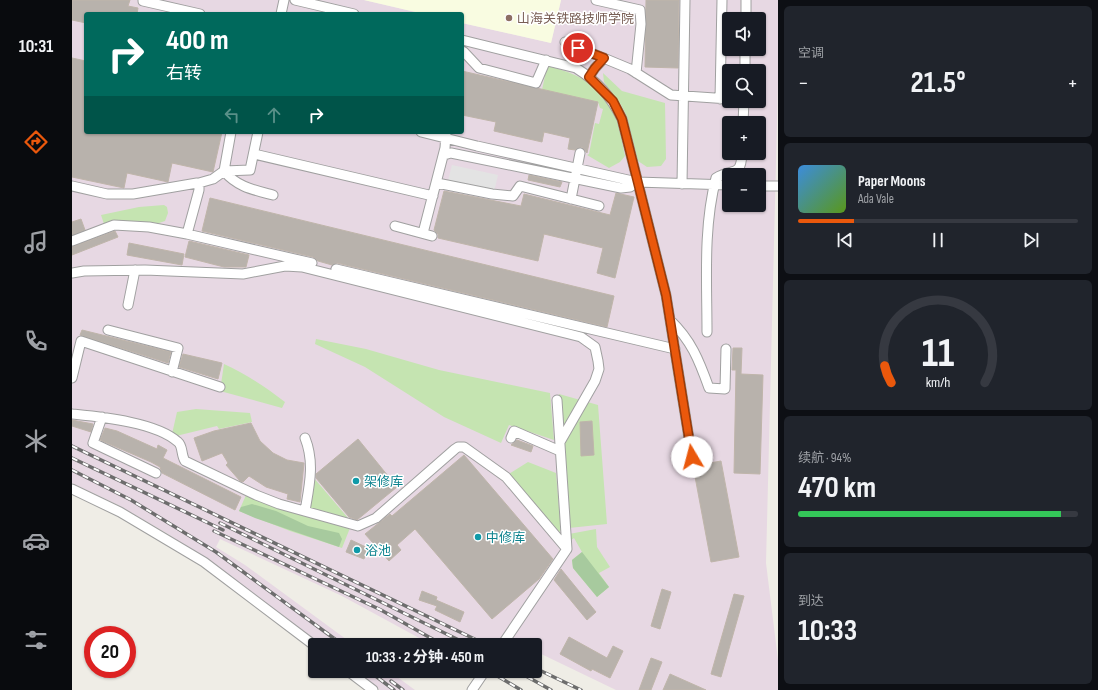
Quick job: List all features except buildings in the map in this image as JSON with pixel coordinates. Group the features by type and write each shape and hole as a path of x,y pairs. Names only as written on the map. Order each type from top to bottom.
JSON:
{"street":[{"path":"143,0 191,12"},
{"path":"281,12 284,0"},
{"path":"295,0 346,12"},
{"path":"596,0 640,10 641,24 636,73"},
{"path":"682,184 685,0"},
{"path":"722,0 724,64"},
{"path":"746,0 746,12"},
{"path":"465,41 576,68 589,77 613,101 622,119 658,261 670,320 692,457"},
{"path":"565,42 636,73 671,95 722,99"},
{"path":"464,52 479,68 536,83 546,60"},
{"path":"589,77 604,58"},
{"path":"231,134 224,171 231,180 241,186 273,195"},
{"path":"187,234 199,190 199,183 213,179 224,171 250,170 258,134"},
{"path":"395,226 428,235 433,196 444,155 446,135 576,169 637,182 722,185"},
{"path":"444,155 451,153 621,188 630,187 637,182"},
{"path":"571,199 580,153"},
{"path":"254,154 433,196"},
{"path":"707,332 708,224 714,185 716,178 720,175 738,169 741,165 741,160"},
{"path":"72,186 107,194 133,194 197,183"},
{"path":"437,183 492,194 513,196 520,186 599,206"},
{"path":"766,186 778,186"},
{"path":"72,241 114,225 149,227 187,234 675,349"},
{"path":"72,273 135,270 243,274 285,266 302,267 581,336 595,348 599,369 595,381 560,447"},
{"path":"128,305 135,270"},
{"path":"670,320 682,331 694,350 709,388 725,389 726,349"},
{"path":"108,330 178,348 172,372"},
{"path":"72,378 81,341 220,387"},
{"path":"507,638 567,549 557,400"},
{"path":"72,414 102,417 161,430 178,442 181,446 181,454 185,461 278,504 358,526 376,518 455,449 458,447 464,447 506,477 567,549"},
{"path":"102,417 93,444 156,474"},
{"path":"510,438 514,431 560,447"},
{"path":"305,438 310,449 312,466 305,511"},
{"path":"72,489 120,512 204,562 308,641"},
{"path":"357,678 373,690"},
{"path":"472,690 480,678"}],"shaded area":[{"path":"72,0 364,0 415,12 84,12 84,134 464,134 464,23 551,43 561,0 778,0 778,82 766,563 778,660 778,690 616,690 542,654 542,638 419,638 342,596 220,539 216,547 245,565 344,638 312,638 214,564 168,534 118,505 72,483"},
{"name":"山海关铁路技师学院","path":"364,0 561,0 551,43 464,23 464,12 415,12"},
{"path":"452,165 498,175 494,192 448,181"},
{"path":"364,678 399,678 415,690 380,690"}],"green space":[{"path":"547,66 569,73 588,82 597,89 611,106 619,126 625,156 620,162 609,168 587,155 589,154 595,123 599,124 603,109 600,108 598,102 542,90"},
{"path":"603,73 622,91 665,103 666,159 661,166 647,167 638,161 634,153 627,117 621,105 604,82"},
{"path":"164,205 167,207 168,213 165,221 159,223 129,222 104,224 101,215 139,207"},
{"path":"316,339 366,349 439,370 550,393 554,440 509,425 501,443 444,417 365,367 315,344"},
{"path":"224,364 255,381 285,402 282,408 220,391"},
{"path":"559,394 598,405 607,524 569,528"},
{"path":"196,409 250,413 252,422 219,429 217,426 176,436 172,434 177,412"},
{"path":"528,462 556,473 561,530 557,535 507,475"},
{"path":"313,477 349,519 309,510"},
{"path":"246,495 350,528 342,548 290,531 239,511"},
{"path":"252,504 276,511 308,526 339,533 342,539 339,547 239,511 241,507"},
{"path":"596,529 597,547 610,567 599,573 609,587 597,597 573,568 572,560 582,552 574,538 568,542 569,534"},
{"path":"582,552 609,587 597,597 573,568 572,560"}],"railway":[{"path":"72,446 472,638"},
{"path":"72,458 223,530"},
{"path":"72,470 131,500 216,552 333,638"},
{"path":"220,523 455,638"},
{"path":"214,531 381,610 431,638"},
{"path":"542,671 581,690"},
{"path":"378,678 394,690"},
{"path":"501,678 521,690"},
{"path":"530,678 551,690"},
{"path":"391,681 403,690"}],"place":[{"name":"山海关铁路技师学院","path":"509,18"},
{"name":"架修库","path":"356,481"},
{"name":"中修库","path":"478,537"},
{"name":"浴池","path":"357,550"}],"route":[{"path":"578,48 604,58 589,77 602,88 613,101 622,119 666,295 688,422 692,457"}]}
